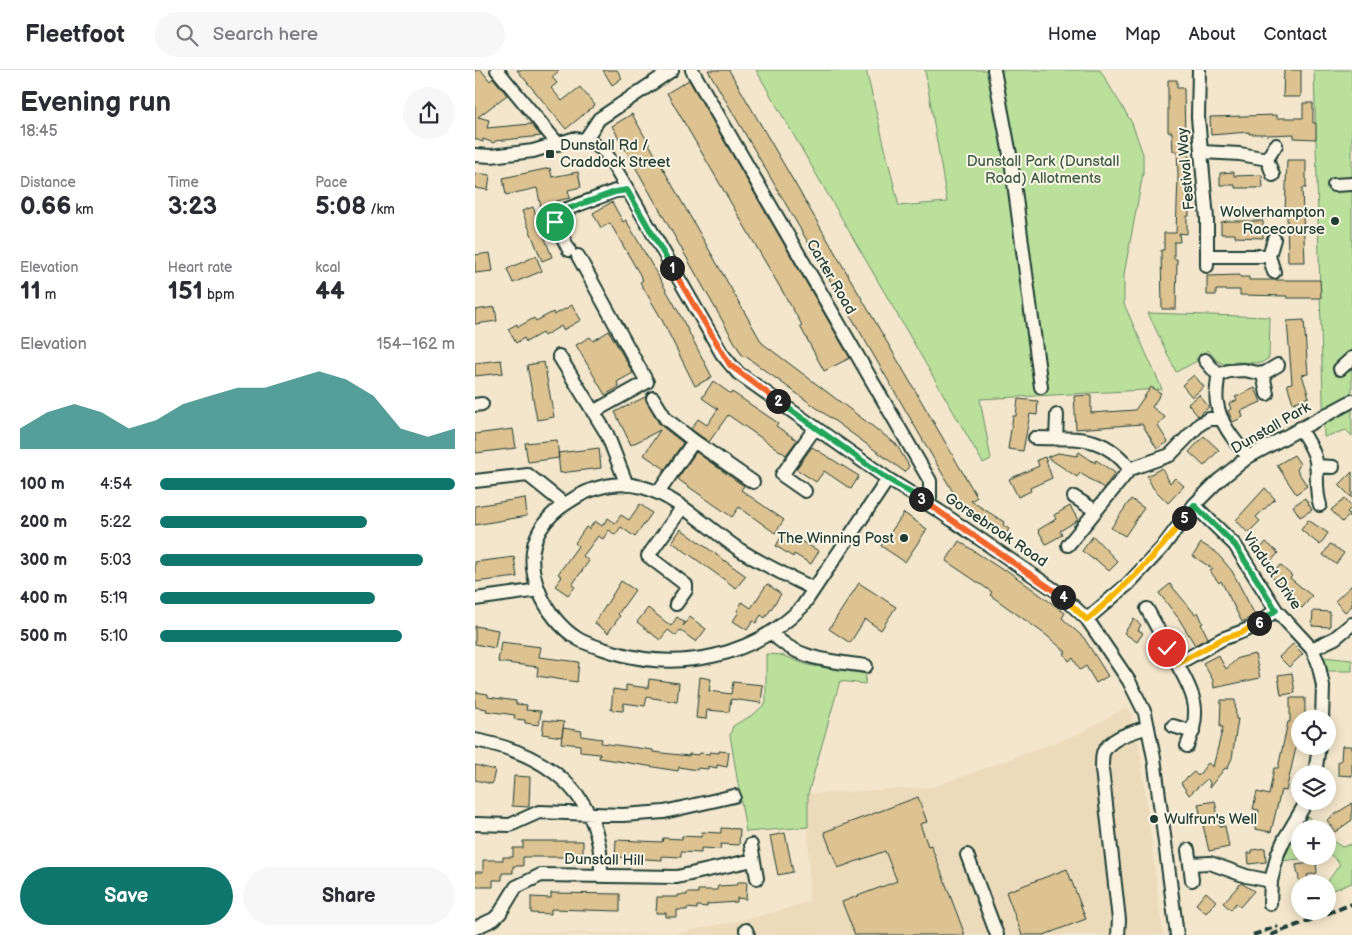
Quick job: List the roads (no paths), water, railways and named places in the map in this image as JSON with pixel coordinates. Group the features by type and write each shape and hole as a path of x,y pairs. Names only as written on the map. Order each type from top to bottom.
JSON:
{"street":[{"path":"497,70 558,144"},
{"path":"475,155 515,154 573,139 585,140 599,119 672,70"},
{"name":"Carter Road","path":"692,70 930,481 927,503"},
{"path":"994,70 1011,160 1041,387"},
{"name":"Festival Way","path":"1199,70 1198,117 1207,219 1207,261 1269,256"},
{"name":"Gorsebrook Road","path":"585,140 593,143 605,153 704,324 730,365 750,382 888,479 927,503 1059,593 1087,620 1129,681 1145,713 1177,935"},
{"path":"1267,159 1276,145"},
{"path":"1202,152 1240,154 1267,159"},
{"path":"1267,159 1273,175"},
{"path":"1334,185 1352,184"},
{"path":"593,412 647,382 555,222 559,212 615,192 627,190"},
{"path":"1274,240 1269,256 1275,272"},
{"path":"559,356 607,434 627,484"},
{"path":"1341,369 1352,358"},
{"path":"1205,360 1218,375 1217,403 1227,431 1248,457"},
{"path":"1218,375 1229,371 1244,370 1263,374 1278,365"},
{"path":"1263,374 1267,394"},
{"path":"653,398 666,419 753,482"},
{"name":"Dunstall Park","path":"1087,620 1128,584 1163,548 1194,505 1218,481 1248,457 1352,401"},
{"path":"1057,415 1057,439"},
{"path":"1068,545 1130,469 1170,455 1200,424 1209,419 1222,419"},
{"path":"805,491 781,475 815,428"},
{"path":"1300,428 1313,452 1320,505"},
{"path":"1035,438 1093,441 1114,451 1130,469"},
{"path":"658,493 694,441"},
{"path":"1316,466 1333,467"},
{"path":"475,481 528,475 564,504"},
{"path":"814,589 739,549 658,493 627,484 600,486 564,504 539,531 533,555 533,568 539,590 547,608 578,639 623,655 655,661 681,661 721,654 758,641 772,633 802,607 888,479"},
{"path":"1074,497 1096,511"},
{"name":"Viaduct Drive","path":"1194,505 1235,545 1276,610 1312,649 1318,662 1323,686 1322,710"},
{"path":"677,604 686,590 686,586 648,556 682,508"},
{"path":"475,599 539,590"},
{"path":"1147,609 1194,699 1196,710 1193,732 1187,746"},
{"path":"1177,664 1222,639 1254,627 1276,610"},
{"path":"1312,649 1335,638 1352,624"},
{"path":"772,633 781,643 793,651 807,656 866,666"},
{"path":"1173,726 1193,732"},
{"path":"1118,935 1119,920 1102,769 1103,754 1108,746 1117,739 1148,727"},
{"path":"475,740 513,751 541,762 562,777 580,798 589,814 600,846 601,875"},
{"path":"475,824 510,825 539,812 623,815 664,812 734,796"},
{"path":"1270,904 1271,881 1278,853 1302,810"},
{"path":"751,845 757,878"},
{"path":"1188,850 1192,880"},
{"path":"967,855 997,935"},
{"name":"Dunstall Hill","path":"475,928 494,920 516,887 541,875 677,877 753,860"},
{"path":"1190,864 1210,863 1247,876 1271,881"}],"railway":[{"path":"1271,935 1352,904"},
{"path":"1253,935 1278,926"}],"place":[{"name":"Dunstall Rd / Craddock Street","path":"550,154"},
{"name":"Wolverhampton Racecourse","path":"1335,221"},
{"name":"The Winning Post","path":"904,538"},
{"name":"Wulfrun's Well","path":"1154,819"}],"park label":[{"name":"Dunstall Park (Dunstall Road) Allotments","path":"1043,170"}]}
